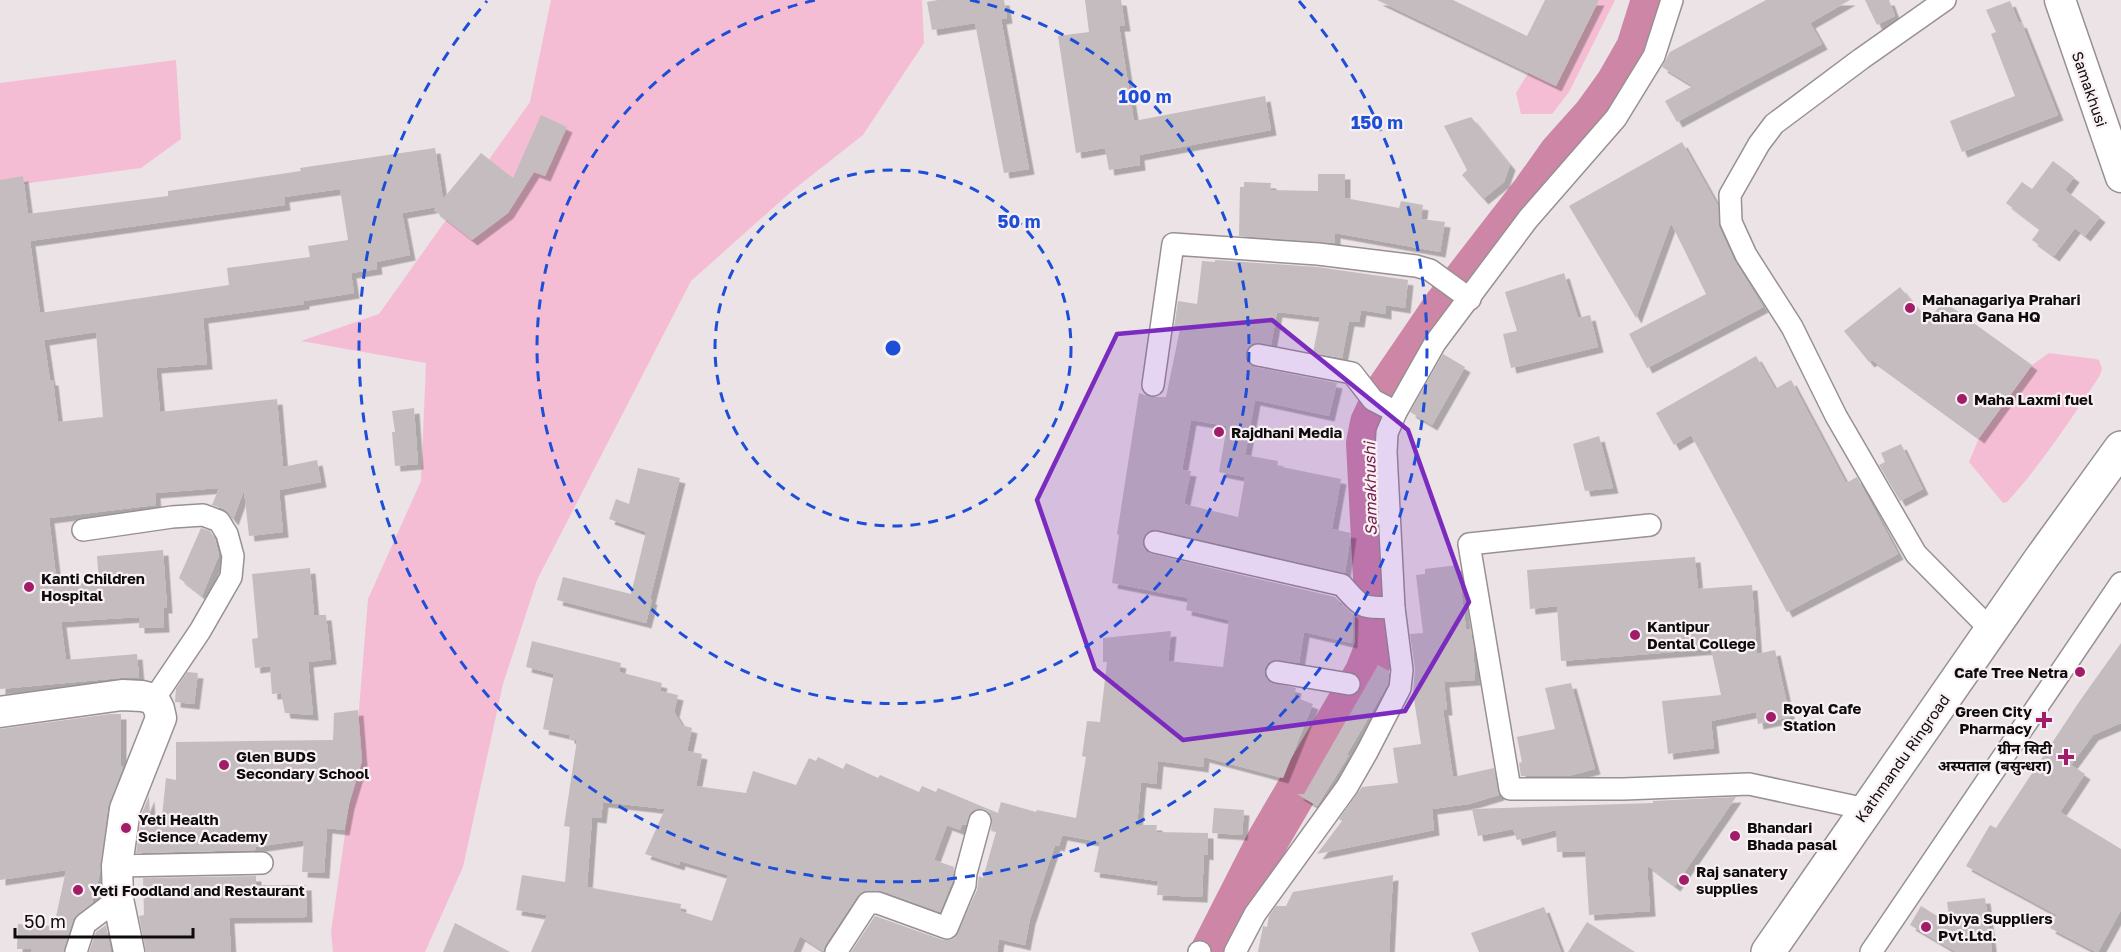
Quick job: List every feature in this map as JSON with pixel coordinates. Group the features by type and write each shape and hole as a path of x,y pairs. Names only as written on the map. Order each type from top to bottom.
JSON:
{"highway":[{"name":"Kathmandu Ringroad","path":"1768,952 1991,630 2121,448"}],"street":[{"path":"1235,952 1255,914 1347,787 1400,688 1402,670 1382,608 1386,406 1434,344 1462,293 1616,118 1654,56 1672,0"},
{"path":"1945,0 1774,124 1759,144 1730,195 1731,222 1746,255 1792,327 1836,416 1916,554 1991,630"},
{"name":"Samakhusi","path":"2060,0 2121,177"},
{"path":"1153,385 1173,244 1318,254 1416,266 1430,270 1462,293"},
{"path":"1258,355 1352,373 1386,406"},
{"path":"83,530 203,515 219,520 227,534 233,556 231,577 200,631 154,699"},
{"path":"1650,525 1468,544 1510,789 1624,789 1749,784 1866,809"},
{"path":"1155,542 1342,585 1360,605 1382,608"},
{"path":"1871,952 2121,583"},
{"path":"1277,672 1349,684"},
{"path":"0,712 122,695 154,699 161,718 125,809 117,866 118,899 129,952"},
{"path":"836,952 868,903 878,903 947,928 965,885 980,821"},
{"path":"117,866 262,862"},
{"path":"76,952 85,924 118,899"}],"highlighted area":[{"path":"1272,320 1408,430 1469,602 1405,711 1183,740 1095,669 1037,500 1117,334"}],"shaded area":[{"path":"551,0 922,0 924,43 863,135 793,190 691,281 537,580 503,684 463,867 425,952 333,952 331,932 354,771 368,599 421,481 426,363 301,341 379,314 530,102"},
{"path":"1599,0 1615,0 1569,92 1552,114 1521,114 1516,93 1529,72 1556,85"},
{"path":"176,60 181,139 141,168 0,187 0,83"},
{"path":"2049,353 2099,360 2102,369 2099,377 2044,457 2007,502 2003,503 1969,462 1979,438 2032,365"}],"building":[{"path":"1004,0 1007,18 1001,19 1029,169 1004,173 975,23 932,30 927,2"},
{"path":"1085,0 1121,0 1125,26 1119,26 1134,121 1265,96 1271,130 1139,155 1140,165 1109,170 1105,148 1076,153 1058,36 1089,32"},
{"path":"1377,0 1453,0 1527,36 1545,0 1599,0 1556,86"},
{"path":"1766,0 1850,0 1810,23 1822,44 1677,122 1665,101 1693,86 1662,67 1670,52"},
{"path":"1865,0 1889,0 1895,16 1877,25"},
{"path":"2010,1 2019,23 2021,22 2058,115 1962,152 1950,121 2015,96 1991,34 1996,32 1986,10"},
{"path":"541,115 567,127 545,176 534,172 508,213 472,240 434,210 437,207 402,213 410,255 376,262 377,269 351,273 354,293 304,301 304,304 203,318 207,364 156,368 160,412 277,399 283,467 317,460 321,482 279,490 283,532 249,536 244,490 233,520 224,509 212,505 219,488 155,493 156,505 49,518 57,585 99,582 97,556 163,550 167,608 163,608 164,627 139,628 139,617 61,622 66,660 137,654 139,678 0,689 0,180 23,176 28,214 168,196 168,191 435,148 443,199 481,153 513,178","holes":["340,189 348,240 308,246 310,257 227,268 229,285 40,313 30,241 285,205 284,197","96,332 103,417 58,422 53,380 50,380 44,340"]},
{"path":"1471,117 1510,165 1504,182 1483,199 1462,175 1467,170 1444,126"},
{"path":"1682,142 1718,206 1719,227 1734,260 1763,307 1647,368 1629,334 1706,294 1671,223 1636,318 1569,206"},
{"path":"2053,161 2074,177 2065,190 2100,217 2085,236 2075,228 2054,256 2032,240 2040,229 2006,203 2022,182 2032,189"},
{"path":"1318,174 1345,174 1345,198 1399,208 1401,201 1423,205 1421,219 1445,222 1440,252 1335,233 1335,243 1239,236 1240,187 1244,187 1244,182 1271,183 1270,190 1318,191"},
{"path":"1215,260 1317,267 1408,280 1405,308 1386,305 1386,314 1361,310 1359,322 1349,321 1342,358 1313,353 1320,317 1277,312 1271,345 1254,343 1246,352 1246,360 1255,367 1337,383 1329,416 1255,400 1245,455 1278,461 1277,466 1341,479 1332,529 1351,533 1345,573 1158,530 1151,530 1143,539 1143,546 1147,552 1152,554 1335,597 1340,605 1353,614 1352,643 1304,632 1299,663 1273,660 1265,669 1265,677 1269,682 1296,688 1294,697 1313,704 1283,778 1204,757 1203,767 1158,761 1156,784 1141,782 1137,825 1157,825 1156,832 1208,833 1208,855 1204,854 1202,897 1157,895 1158,881 1094,872 1100,842 1062,835 1059,846 1055,845 1030,919 1025,945 999,939 997,952 851,952 875,916 943,940 955,938 977,890 979,876 983,878 996,832 991,831 992,818 989,812 977,809 971,812 966,825 962,824 960,830 947,825 934,860 954,867 952,882 940,912 882,891 862,892 857,896 823,951 800,936 793,952 531,952 547,915 516,910 522,875 565,882 570,827 564,826 577,740 569,738 569,735 543,729 554,674 526,667 532,641 621,663 619,672 662,683 660,691 678,695 674,712 682,725 692,728 687,751 702,754 696,786 746,793 753,771 796,785 809,758 816,761 818,757 843,769 846,763 878,778 880,775 919,792 922,786 936,792 938,788 998,813 1001,802 1036,812 1037,810 1076,818 1086,757 1082,756 1087,721 1100,722 1107,662 1103,662 1103,638 1171,631 1168,661 1223,667 1229,620 1186,610 1188,598 1112,583 1119,535 1117,534 1139,393 1151,397 1166,397 1180,329 1174,328 1178,301 1197,304 1202,261 1215,262","holes":["1191,420 1227,426 1219,472 1245,477 1238,517 1184,504 1191,471 1182,470","603,802 665,809 645,854 679,865 680,861 728,875 712,921 680,911 681,904 587,887 592,817 601,818"]},
{"path":"1564,273 1578,318 1590,315 1598,347 1511,368 1503,334 1517,331 1505,292"},
{"path":"1900,287 1928,322 1943,301 2032,365 1979,438 1872,360 1869,362 1844,331"},
{"path":"1443,354 1465,367 1432,425 1410,412"},
{"path":"1756,356 1775,389 1791,380 1846,483 1857,477 1898,554 1787,612 1691,435 1674,445 1656,413"},
{"path":"414,408 418,464 395,466 392,432 395,432 392,411"},
{"path":"1599,436 1613,488 1585,491 1573,444"},
{"path":"1901,444 1923,489 1900,501 1879,465 1885,462 1881,453"},
{"path":"638,468 680,478 646,623 557,600 563,577 631,594 646,532 609,519 616,499 629,504"},
{"path":"201,528 210,531 215,539 219,555 202,596 179,578"},
{"path":"1695,557 1698,589 1752,585 1757,654 1775,650 1790,717 1758,724 1756,712 1711,721 1714,748 1668,754 1662,701 1721,695 1711,649 1561,661 1557,606 1530,609 1527,570"},
{"path":"1458,565 1466,629 1470,629 1473,643 1475,680 1444,682 1447,710 1443,710 1453,777 1494,768 1499,795 1469,804 1432,809 1434,830 1317,854 1342,821 1339,819 1362,787 1398,783 1393,748 1421,744 1413,693 1415,669 1410,634 1423,633 1416,575 1425,574 1425,569"},
{"path":"310,568 314,615 326,615 331,659 308,662 313,715 285,713 281,693 272,694 270,666 255,668 252,639 258,638 252,574"},
{"path":"2121,643 2121,723 2093,735 2071,765 2085,774 2060,812 2121,849 2121,910 2096,952 2050,928 2057,915 1966,866 1990,825 1996,828"},
{"path":"1378,665 1389,671 1388,684 1346,756 1349,755 1317,806 1297,794 1304,794"},
{"path":"187,672 198,673 194,704 175,702 176,689"},
{"path":"1571,683 1595,769 1568,776 1521,776 1519,763 1522,762 1517,737 1555,729 1545,688"},
{"path":"358,710 362,761 344,830 327,828 324,873 302,872 304,840 255,847 256,850 136,853 142,813 149,796 150,816 162,816 166,778 176,780 176,742 333,740 334,713"},
{"path":"121,714 121,766 123,767 108,807 100,873 92,903 73,919 64,952 31,952 31,949 17,949 18,924 54,926 66,870 0,880 0,729"},
{"path":"1736,797 1675,886 1647,865 1650,911 1589,915 1585,851 1557,852 1556,830 1517,840 1513,829 1478,836 1472,809 1653,803 1653,801"},
{"path":"1214,808 1244,810 1242,835 1212,833"},
{"path":"1393,875 1389,952 1258,952 1263,926 1267,927 1269,916 1276,906 1286,906 1293,892"},
{"path":"256,876 256,885 306,885 307,917 229,918 231,952 146,952 139,916 144,915 143,878"},
{"path":"1985,898 1992,952 1956,952 1910,925 1921,906 1950,924 1947,902"},
{"path":"1544,907 1561,952 1479,952 1471,933"},
{"path":"1587,922 1635,952 1568,952"},
{"path":"455,923 510,952 443,952"},
{"path":"106,925 111,952 89,952 96,932"}],"waterway":[{"name":"Samakhushi","path":"1211,952 1269,838 1366,672 1376,646 1367,443 1371,423 1386,391 1444,306 1560,153 1594,115 1617,83 1637,48 1652,0"}],"place":[{"name":"Mahanagariya Prahari Pahara Gana HQ","path":"1910,308"},
{"name":"Maha Laxmi fuel","path":"1962,399"},
{"name":"Rajdhani Media","path":"1219,432"},
{"name":"Kanti Children Hospital","path":"29,587"},
{"name":"Kantipur Dental College","path":"1635,635"},
{"name":"Cafe Tree Netra","path":"2080,672"},
{"name":"Royal Cafe Station","path":"1771,717"},
{"name":"Green City Pharmacy","path":"2044,720"},
{"name":"ग्रीन सिटी अस्पताल (बसुन्धरा)","path":"2066,757"},
{"name":"Glen BUDS Secondary School","path":"224,765"},
{"name":"Yeti Health Science Academy","path":"126,828"},
{"name":"Bhandari Bhada pasal","path":"1735,836"},
{"name":"Raj sanatery supplies","path":"1684,880"},
{"name":"Yeti Foodland and Restaurant","path":"78,890"},
{"name":"Divya Suppliers Pvt.Ltd.","path":"1926,927"}]}
